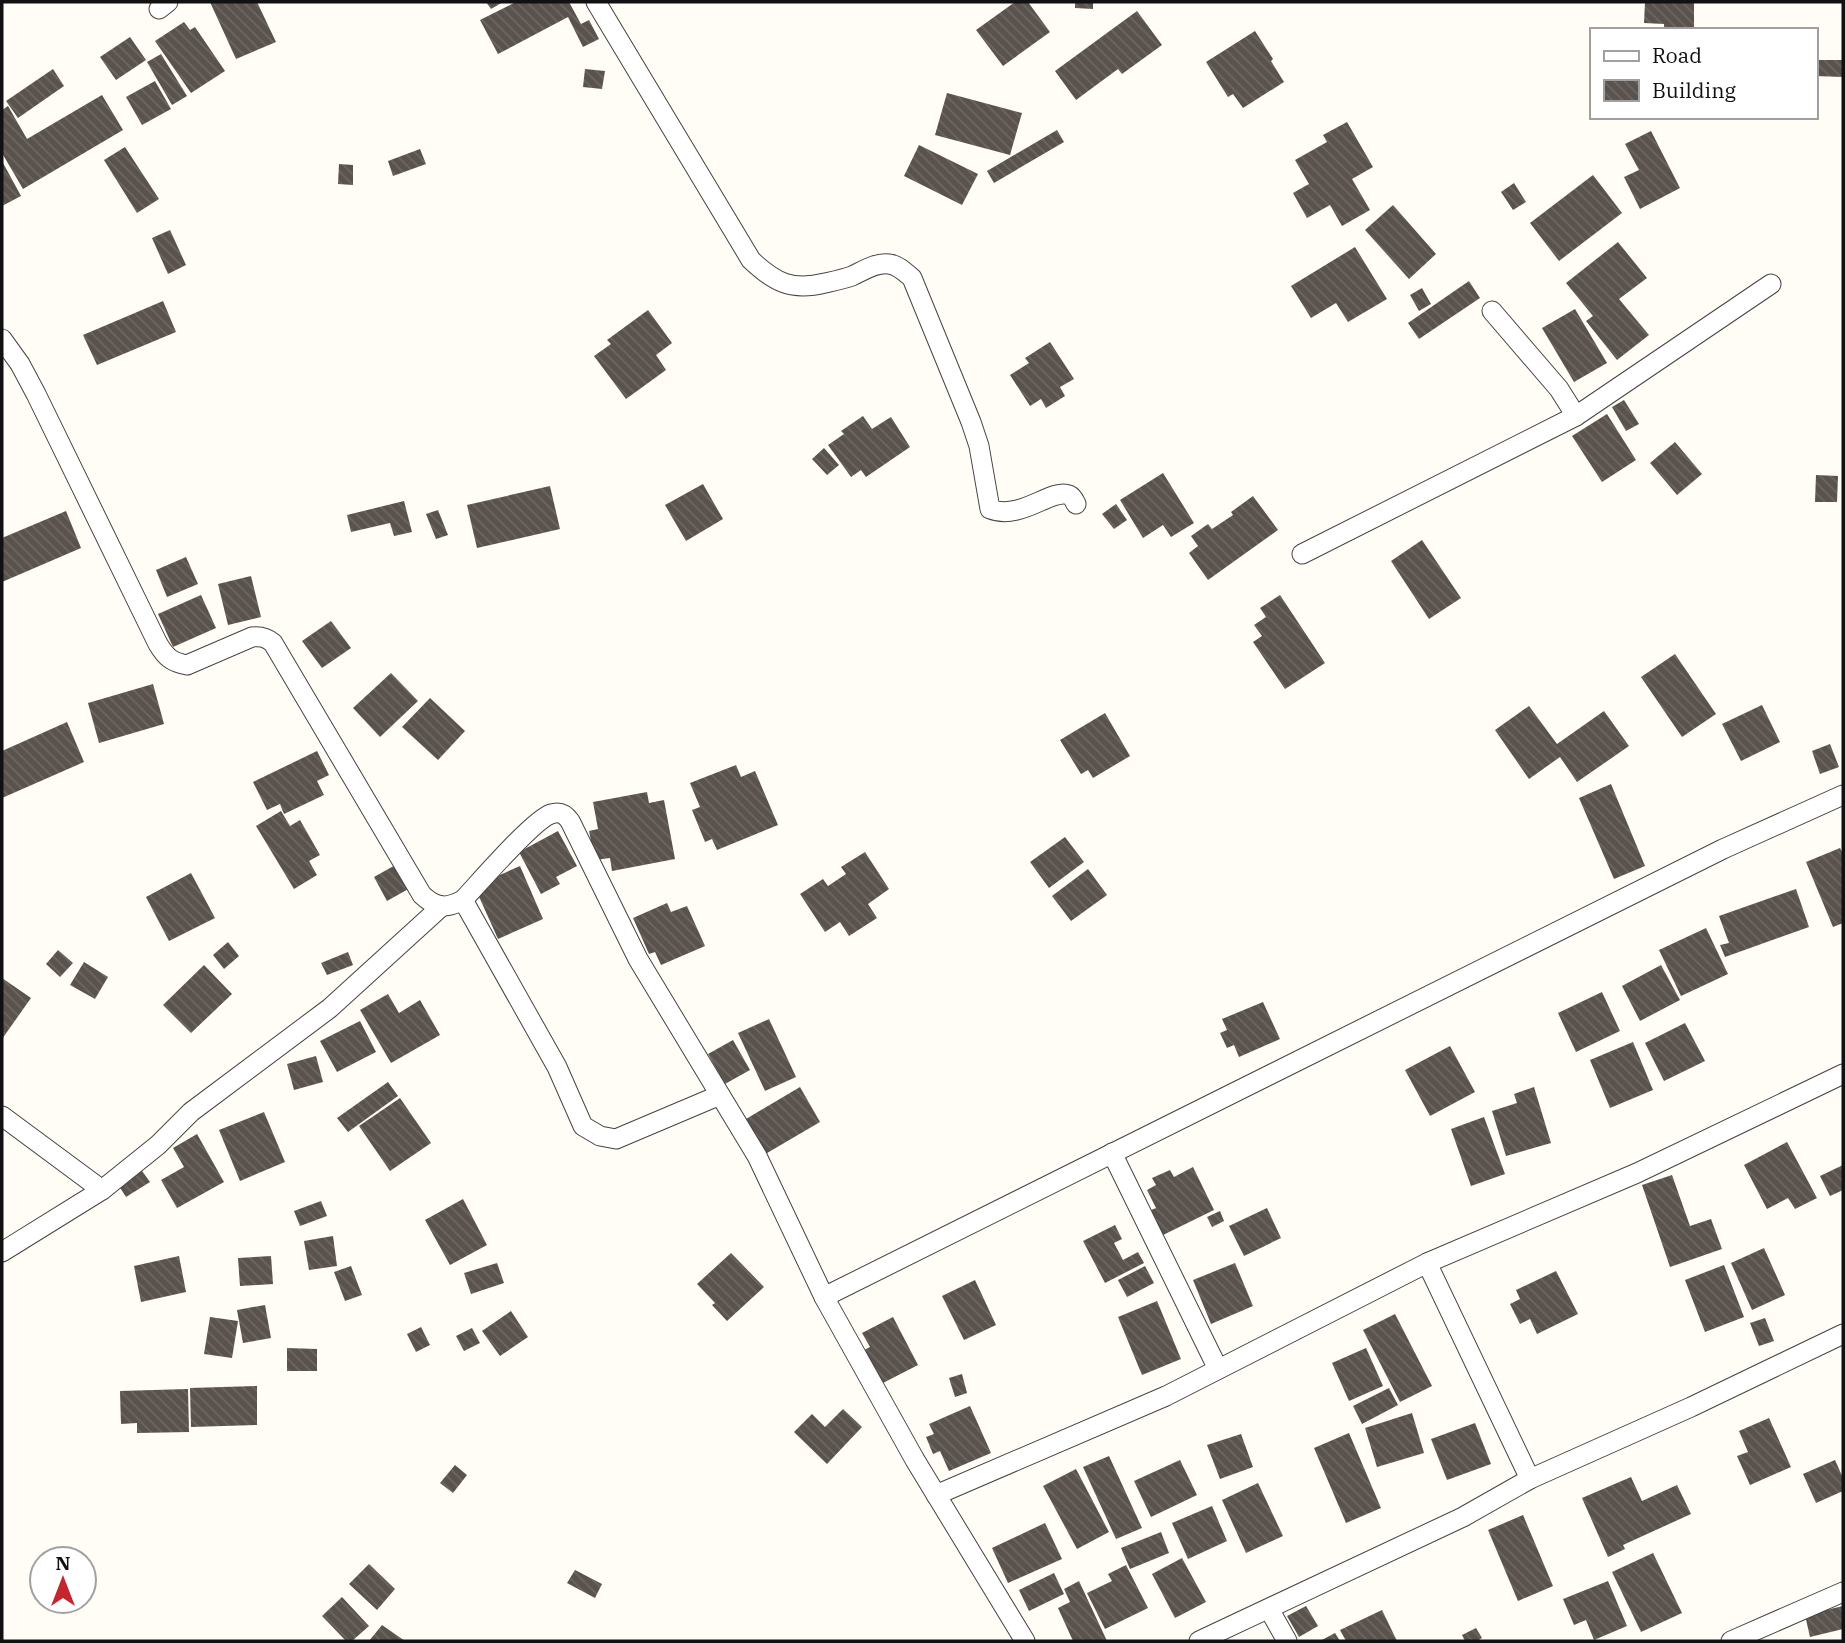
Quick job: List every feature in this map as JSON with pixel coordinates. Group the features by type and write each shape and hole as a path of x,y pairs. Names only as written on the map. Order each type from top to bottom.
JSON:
{"street":[{"path":"597,2 751,260 765,274 793,286 813,286 848,277 873,265 887,263 902,269 912,278 971,422 979,446 990,509 1000,512 1015,511 1065,494 1072,497 1076,503"},
{"path":"1302,554 1576,416 1771,284"},
{"path":"1492,311 1559,389 1576,416"},
{"path":"2,339 20,364 36,394 165,656 176,663 187,665 252,637 268,638 422,895 430,902 452,906 463,900 544,817 560,812 566,815 638,959 757,1156 824,1297 915,1460 1025,1641"},
{"path":"824,1297 1723,849 1843,795"},
{"path":"463,900 557,1067 583,1126 600,1136 616,1139 720,1095"},
{"path":"2,1252 102,1190 158,1145 191,1112 330,1008 442,906"},
{"path":"936,1494 1166,1396 1427,1263 1637,1173 1843,1074"},
{"path":"2,1116 102,1190"},
{"path":"1112,1153 1218,1370"},
{"path":"1427,1263 1531,1479"},
{"path":"1199,1641 1463,1517 1531,1479 1843,1334"},
{"path":"1731,1641 1843,1592"},
{"path":"1269,1609 1287,1641"}],"building":[{"path":"210,2 257,2 276,42 236,59"},
{"path":"486,2 503,2 491,9"},
{"path":"516,2 569,2 581,24 589,20 599,39 583,47 568,17 498,54 480,20"},
{"path":"1015,2 1028,2 1050,32 1003,66 976,30"},
{"path":"1075,2 1093,2 1093,9 1075,8"},
{"path":"1645,2 1694,2 1694,28 1664,28 1664,24 1644,23"},
{"path":"1137,11 1162,45 1122,74 1118,69 1076,100 1055,71"},
{"path":"184,22 190,30 195,27 225,71 191,93 155,41"},
{"path":"1255,31 1284,82 1243,108 1233,94 1228,97 1206,62"},
{"path":"130,37 146,60 116,80 100,57"},
{"path":"161,54 187,96 172,105 147,62"},
{"path":"1817,60 1843,60 1843,77 1817,76"},
{"path":"53,69 64,86 18,118 6,101"},
{"path":"585,69 605,71 602,89 583,87"},
{"path":"155,81 171,109 142,125 126,97"},
{"path":"947,93 1022,113 1010,155 935,135"},
{"path":"102,95 123,130 23,189 2,153 2,110 8,106 27,139"},
{"path":"1347,122 1373,167 1352,179 1370,210 1342,226 1330,205 1307,218 1293,193 1309,184 1295,160 1327,142 1323,135"},
{"path":"1057,130 1064,142 994,183 987,171"},
{"path":"1651,131 1680,188 1640,209 1624,177 1639,170 1625,144"},
{"path":"919,145 978,174 962,205 904,176"},
{"path":"125,147 159,199 137,213 104,160"},
{"path":"420,149 426,164 393,176 388,161"},
{"path":"2,161 21,196 2,206"},
{"path":"339,164 353,165 353,185 338,184"},
{"path":"1593,175 1622,213 1559,261 1530,223"},
{"path":"1514,183 1526,202 1513,210 1501,192"},
{"path":"1393,205 1436,254 1409,279 1365,230"},
{"path":"170,230 186,265 168,274 152,238"},
{"path":"1618,242 1647,278 1619,299 1649,335 1617,360 1586,321 1593,316 1566,283"},
{"path":"1355,247 1387,299 1348,322 1336,303 1311,318 1291,286"},
{"path":"1469,281 1480,298 1419,339 1408,323"},
{"path":"1422,288 1431,304 1419,311 1410,295"},
{"path":"163,301 176,332 97,365 83,335"},
{"path":"1575,309 1607,363 1574,382 1542,328"},
{"path":"648,310 672,343 656,355 666,370 626,399 594,356 611,344 607,340"},
{"path":"1050,342 1074,379 1060,387 1065,396 1046,408 1041,399 1030,406 1010,375 1029,363 1025,358"},
{"path":"1624,400 1639,424 1626,431 1612,407"},
{"path":"1607,414 1636,460 1602,482 1572,436"},
{"path":"863,416 872,429 891,417 910,447 866,477 861,470 851,477 828,445 844,434 841,431"},
{"path":"1675,442 1702,474 1677,495 1650,463"},
{"path":"824,448 839,465 827,475 812,459"},
{"path":"1163,473 1194,523 1171,537 1163,525 1143,538 1120,500"},
{"path":"1816,475 1838,476 1837,502 1815,502"},
{"path":"703,484 723,519 686,541 665,505"},
{"path":"550,486 560,529 477,548 467,505"},
{"path":"1253,496 1278,530 1208,580 1189,553 1198,546 1191,536 1208,524 1212,529 1233,515 1231,512"},
{"path":"404,501 412,532 394,536 390,523 351,532 347,515"},
{"path":"1116,504 1127,520 1114,529 1102,514"},
{"path":"438,510 448,535 436,539 426,514"},
{"path":"66,511 81,548 2,582 2,538"},
{"path":"1422,540 1461,598 1429,619 1391,561"},
{"path":"186,557 198,584 167,597 156,570"},
{"path":"251,576 261,617 228,625 218,584"},
{"path":"201,595 216,628 173,647 158,614"},
{"path":"1280,595 1325,663 1285,689 1253,642 1262,636 1254,625 1266,617 1260,608"},
{"path":"331,621 351,648 322,668 302,641"},
{"path":"1675,654 1716,714 1682,737 1641,677"},
{"path":"391,673 418,701 380,737 353,708"},
{"path":"153,684 164,724 99,743 88,703"},
{"path":"430,698 465,731 438,760 402,727"},
{"path":"1762,705 1780,742 1741,761 1722,724"},
{"path":"1529,706 1557,744 1604,711 1629,746 1577,782 1560,757 1529,779 1495,730"},
{"path":"1105,713 1130,756 1093,778 1088,770 1081,774 1060,740"},
{"path":"67,722 84,762 2,798 2,751"},
{"path":"1830,744 1839,767 1820,774 1812,751"},
{"path":"317,751 329,775 317,781 324,795 284,814 280,804 267,810 253,782"},
{"path":"736,765 741,777 755,771 778,825 717,850 712,839 705,842 692,810 700,807 690,783"},
{"path":"1611,784 1645,866 1614,879 1579,798"},
{"path":"647,792 649,803 664,800 675,859 612,871 610,858 595,860 589,831 598,829 593,802"},
{"path":"281,811 290,826 300,820 320,855 309,861 317,875 294,889 256,826"},
{"path":"558,831 577,866 556,877 560,884 541,894 519,852"},
{"path":"1065,837 1084,862 1049,888 1030,862"},
{"path":"1840,848 1843,854 1843,923 1833,927 1806,862"},
{"path":"865,852 889,889 868,904 877,918 849,936 840,922 825,932 800,894 823,879 828,886 846,874 841,867"},
{"path":"399,863 412,887 387,901 374,877"},
{"path":"520,866 543,919 498,939 476,890 484,882"},
{"path":"1088,869 1107,895 1071,921 1052,896"},
{"path":"191,873 215,918 169,941 146,897"},
{"path":"1796,889 1809,927 1725,957 1720,945 1729,943 1719,916"},
{"path":"667,903 671,912 687,906 705,946 661,965 655,952 649,954 633,918"},
{"path":"1706,928 1728,974 1681,996 1659,950"},
{"path":"228,942 239,956 224,969 213,955"},
{"path":"58,950 73,963 60,977 46,964"},
{"path":"348,952 353,965 327,975 321,963"},
{"path":"84,962 108,977 95,999 70,985"},
{"path":"204,965 232,994 191,1033 163,1005"},
{"path":"1661,965 1680,1000 1640,1021 1622,986"},
{"path":"2,978 31,998 2,1039"},
{"path":"1602,992 1620,1031 1576,1052 1558,1013"},
{"path":"388,994 399,1013 420,1000 440,1035 391,1063 360,1010"},
{"path":"1263,1002 1280,1039 1239,1057 1234,1045 1227,1048 1220,1033 1227,1030 1222,1019"},
{"path":"769,1019 796,1077 765,1091 738,1033"},
{"path":"360,1021 376,1052 337,1072 320,1041"},
{"path":"1685,1023 1705,1061 1664,1081 1645,1043"},
{"path":"733,1040 750,1070 725,1084 708,1054"},
{"path":"1633,1042 1653,1090 1610,1108 1590,1060"},
{"path":"1450,1046 1475,1092 1430,1116 1405,1070"},
{"path":"316,1056 323,1082 294,1090 287,1064"},
{"path":"388,1082 398,1096 348,1132 337,1118"},
{"path":"800,1087 820,1122 762,1156 741,1122"},
{"path":"1534,1087 1551,1143 1506,1156 1492,1111 1517,1103 1514,1094"},
{"path":"400,1098 431,1143 390,1171 359,1126"},
{"path":"264,1112 285,1162 240,1181 219,1130"},
{"path":"1484,1117 1505,1174 1471,1186 1451,1129"},
{"path":"197,1134 224,1182 177,1208 161,1180 184,1167 173,1148"},
{"path":"1787,1142 1817,1198 1795,1209 1788,1198 1767,1209 1744,1165"},
{"path":"1843,1165 1843,1190 1830,1196 1820,1176"},
{"path":"1193,1167 1214,1210 1161,1236 1149,1211 1156,1208 1147,1190 1156,1185 1152,1178 1170,1170 1174,1177"},
{"path":"140,1168 150,1182 126,1197 117,1183"},
{"path":"1672,1175 1690,1226 1711,1219 1722,1249 1670,1267 1642,1185"},
{"path":"463,1199 487,1245 450,1265 425,1220"},
{"path":"321,1201 327,1216 300,1226 294,1211"},
{"path":"1267,1208 1281,1238 1244,1256 1229,1226"},
{"path":"1220,1211 1224,1221 1212,1227 1207,1217"},
{"path":"1115,1225 1122,1239 1114,1243 1123,1260 1138,1252 1144,1263 1105,1283 1083,1241"},
{"path":"333,1236 337,1266 309,1270 304,1241"},
{"path":"1764,1248 1785,1295 1752,1310 1731,1263"},
{"path":"731,1253 764,1287 727,1321 697,1284"},
{"path":"179,1256 186,1292 141,1302 134,1266"},
{"path":"271,1256 273,1284 240,1286 238,1258"},
{"path":"497,1263 504,1283 471,1294 464,1273"},
{"path":"1235,1263 1253,1306 1211,1324 1193,1280"},
{"path":"1724,1265 1744,1317 1705,1332 1685,1280"},
{"path":"351,1266 362,1295 345,1301 334,1272"},
{"path":"1145,1266 1154,1283 1127,1297 1118,1280"},
{"path":"1556,1271 1578,1314 1537,1334 1530,1319 1520,1324 1510,1304 1520,1299 1516,1290"},
{"path":"975,1280 996,1325 964,1340 942,1296"},
{"path":"1157,1301 1181,1359 1142,1375 1118,1317"},
{"path":"265,1305 271,1338 243,1343 237,1310"},
{"path":"511,1311 528,1337 500,1356 482,1331"},
{"path":"1395,1314 1432,1386 1400,1402 1363,1330"},
{"path":"210,1317 238,1321 232,1358 204,1354"},
{"path":"893,1317 918,1365 881,1384 864,1350 870,1347 862,1333"},
{"path":"1765,1318 1774,1341 1759,1346 1750,1323"},
{"path":"421,1327 430,1345 416,1352 407,1334"},
{"path":"472,1328 480,1343 464,1351 456,1336"},
{"path":"287,1348 317,1349 317,1371 287,1371"},
{"path":"1366,1348 1383,1386 1349,1401 1332,1363"},
{"path":"962,1374 967,1393 955,1397 949,1378"},
{"path":"257,1386 257,1425 191,1427 190,1388"},
{"path":"1389,1388 1398,1405 1362,1424 1353,1406"},
{"path":"188,1389 189,1432 137,1433 137,1423 121,1424 120,1391"},
{"path":"970,1406 991,1453 949,1471 940,1451 933,1454 926,1437 934,1434 929,1424"},
{"path":"843,1409 862,1427 827,1464 794,1432 812,1414 825,1427"},
{"path":"1412,1413 1424,1453 1377,1467 1365,1428"},
{"path":"1769,1418 1791,1467 1750,1485 1737,1456 1748,1452 1739,1431"},
{"path":"1475,1423 1491,1464 1447,1480 1431,1439"},
{"path":"1349,1433 1381,1508 1346,1523 1314,1448"},
{"path":"1241,1434 1253,1467 1220,1479 1207,1445"},
{"path":"1109,1456 1142,1528 1116,1539 1083,1467"},
{"path":"1180,1460 1197,1495 1151,1517 1134,1481"},
{"path":"1835,1460 1843,1478 1843,1491 1816,1503 1803,1474"},
{"path":"455,1465 467,1475 453,1493 440,1483"},
{"path":"1076,1469 1109,1532 1077,1549 1043,1486"},
{"path":"1631,1477 1642,1501 1677,1485 1691,1514 1623,1545 1625,1549 1608,1557 1582,1498"},
{"path":"1258,1483 1283,1536 1246,1553 1222,1500"},
{"path":"1212,1506 1227,1541 1188,1559 1172,1523"},
{"path":"1523,1515 1553,1586 1518,1601 1488,1530"},
{"path":"1045,1523 1062,1559 1008,1583 992,1548"},
{"path":"1161,1532 1169,1553 1130,1569 1121,1548"},
{"path":"1653,1553 1682,1613 1641,1632 1612,1572"},
{"path":"1182,1558 1206,1602 1175,1618 1152,1574"},
{"path":"369,1564 395,1589 377,1610 349,1584"},
{"path":"1126,1565 1148,1608 1105,1629 1087,1593 1112,1581 1108,1574"},
{"path":"575,1570 602,1584 595,1598 567,1583"},
{"path":"1054,1573 1064,1594 1029,1611 1019,1590"},
{"path":"1079,1581 1107,1641 1073,1641 1058,1608 1070,1602 1064,1589"},
{"path":"1608,1581 1627,1626 1594,1640 1586,1620 1574,1625 1563,1599"},
{"path":"342,1597 369,1626 352,1641 346,1641 322,1616"},
{"path":"1306,1606 1318,1626 1299,1637 1287,1616"},
{"path":"1843,1606 1843,1629 1810,1637 1805,1615"},
{"path":"1382,1610 1397,1641 1346,1641 1340,1630"},
{"path":"382,1625 405,1641 369,1641"},
{"path":"1476,1628 1482,1638 1465,1641 1462,1635"},
{"path":"1335,1633 1340,1641 1320,1641"}]}
